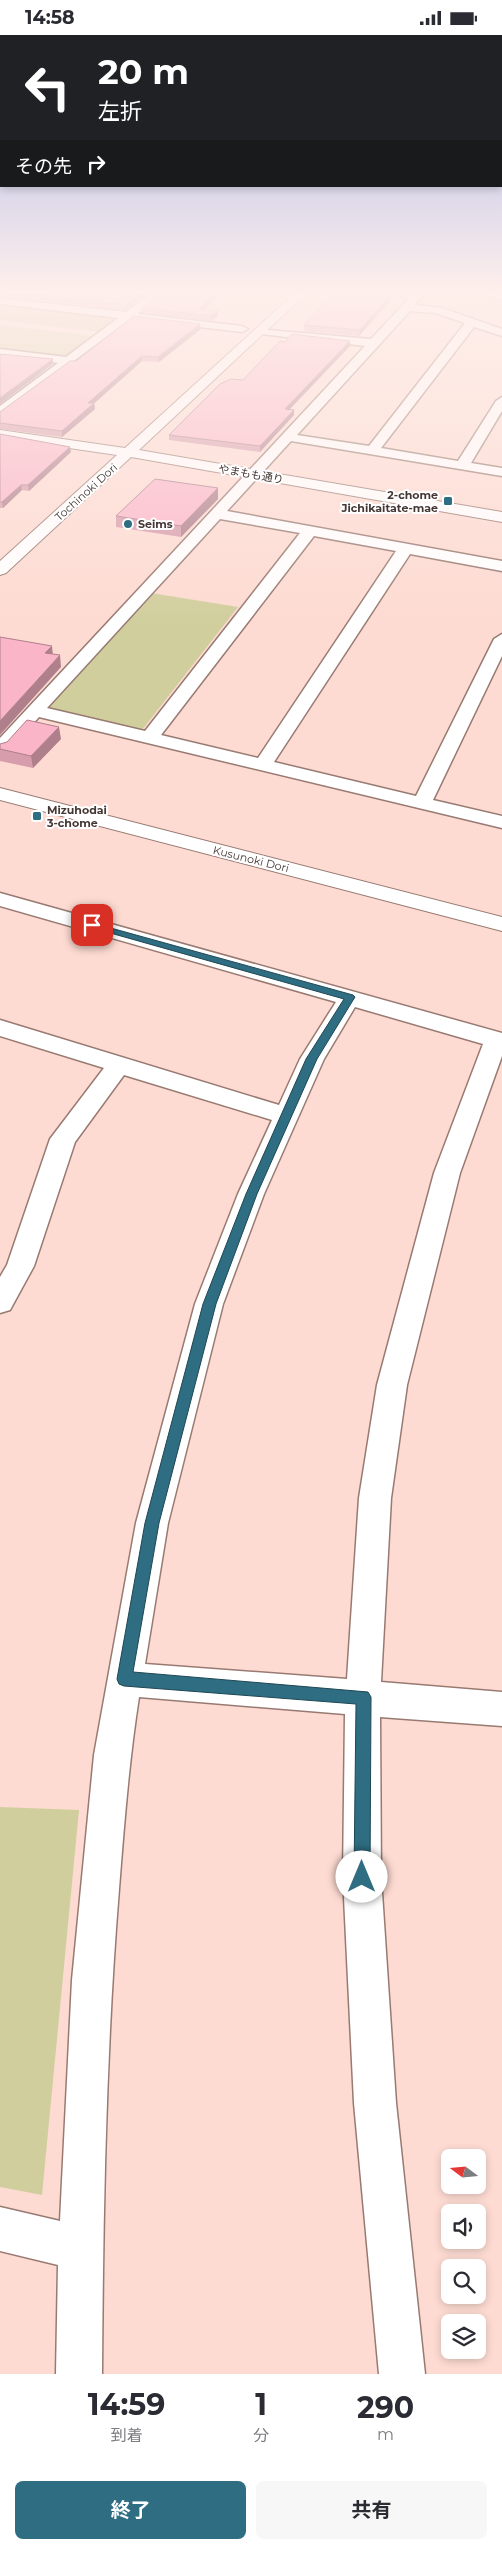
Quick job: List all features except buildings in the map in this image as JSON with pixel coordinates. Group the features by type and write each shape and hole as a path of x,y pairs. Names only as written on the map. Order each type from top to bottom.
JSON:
{"street":[{"path":"0,412 15,401"},
{"name":"Tochinoki Dori","path":"0,570 185,401"},
{"path":"0,749 320,401"},
{"path":"372,451 411,401"},
{"path":"462,466 502,401"},
{"name":"やまもも通り","path":"0,434 113,445 129,453 502,517"},
{"path":"288,437 502,472"},
{"name":"Tochinoki Dori","path":"90,465 113,445"},
{"path":"218,514 502,566"},
{"path":"148,738 310,531"},
{"path":"262,766 406,549"},
{"path":"422,803 502,639"},
{"path":"37,711 502,822"},
{"name":"Kusunoki Dori","path":"0,794 502,924"},
{"path":"0,899 350,997 499,1041 446,1173 392,1385 375,1498 363,1697 362,1877 374,2093 402,2374"},
{"path":"79,2374 81,2248 92,1980 112,1755 152,1523 210,1304 252,1194 312,1059 350,997"},
{"path":"0,1028 118,1066 287,1116"},
{"path":"0,1302 20,1266 63,1139 118,1066"},
{"path":"124,1679 502,1709"},
{"path":"0,2229 81,2248"}],"shaded area":[{"path":"151,593 238,607 142,730 48,707"},
{"path":"0,1807 79,1810 42,2195 0,2187"}],"place":[{"name":"2-chome Jichikaitate-mae","path":"448,501"},
{"name":"Seims","path":"128,524"},
{"name":"Mizuhodai 3-chome","path":"37,816"}],"route":[{"path":"92,925 350,997 312,1059 252,1194 210,1304 152,1523 124,1679 363,1697 362,1877"}]}
